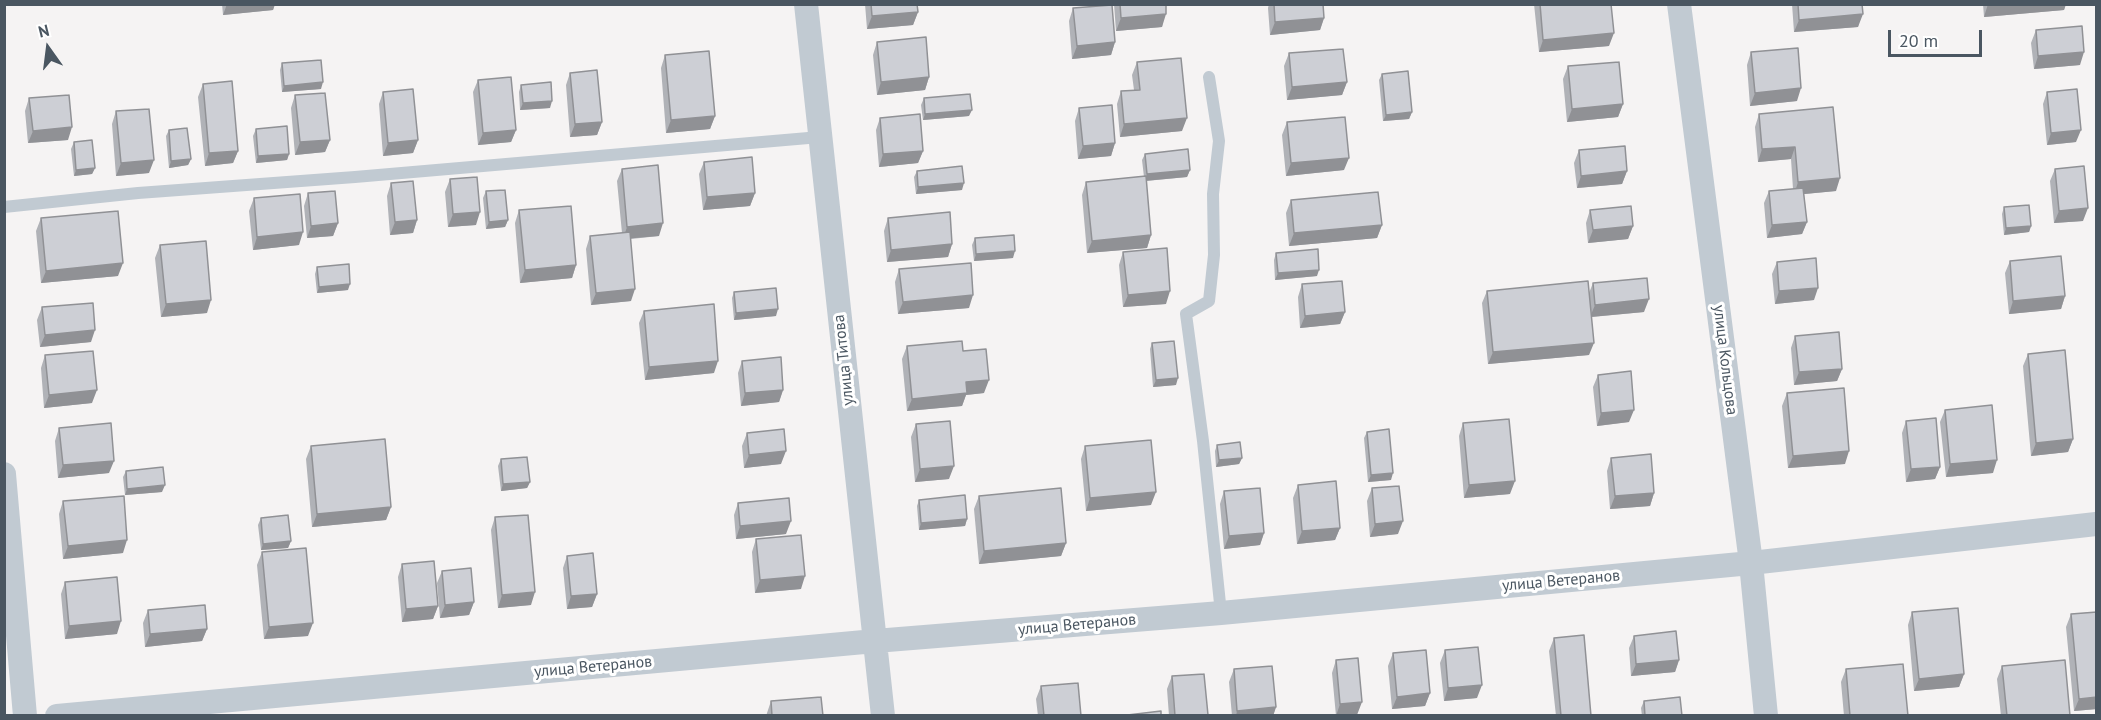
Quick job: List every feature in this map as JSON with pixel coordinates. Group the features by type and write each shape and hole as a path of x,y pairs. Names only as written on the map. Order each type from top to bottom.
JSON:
{"street":[{"name":"улица Титова","path":"806,4 884,716"},
{"name":"улица Кольцова","path":"1679,4 1751,563 1766,716"},
{"path":"4,474 25,716"},
{"name":"улица Ветеранов","path":"57,716 875,641 1221,613 1751,563 2097,525"}],"lane":[{"path":"1209,77 1219,141 1214,194 1214,255 1209,302 1186,314 1203,441 1221,613"},
{"path":"4,207 138,193 355,177 820,137"}],"building":[{"path":"871,4 917,4 918,12 872,16"},
{"path":"1120,4 1166,4 1166,14 1121,18"},
{"path":"1274,4 1323,4 1324,18 1275,22"},
{"path":"1540,4 1611,4 1614,33 1543,40"},
{"path":"1798,4 1862,4 1863,14 1799,20"},
{"path":"1112,5 1115,42 1077,46 1073,8"},
{"path":"2082,26 2084,52 2038,56 2036,30"},
{"path":"926,37 929,77 881,82 877,42"},
{"path":"1798,48 1801,88 1755,93 1751,52"},
{"path":"1343,49 1347,82 1292,87 1289,53"},
{"path":"709,51 715,116 671,120 665,55"},
{"path":"1181,58 1187,118 1124,124 1121,91 1140,90 1137,62"},
{"path":"321,60 323,82 284,86 282,63"},
{"path":"1619,62 1623,104 1572,109 1568,66"},
{"path":"597,70 602,122 575,124 570,73"},
{"path":"1408,71 1412,112 1386,115 1382,74"},
{"path":"511,77 516,130 483,133 478,80"},
{"path":"232,81 238,151 209,153 203,84"},
{"path":"551,82 552,101 523,103 521,85"},
{"path":"413,89 418,140 388,143 383,92"},
{"path":"2077,89 2081,130 2051,133 2047,92"},
{"path":"325,93 330,140 300,142 295,95"},
{"path":"970,94 972,110 925,114 924,98"},
{"path":"69,95 72,127 33,131 29,98"},
{"path":"1112,105 1115,143 1083,146 1079,108"},
{"path":"1833,107 1840,178 1798,182 1795,147 1762,149 1759,114"},
{"path":"149,109 154,160 121,163 116,111"},
{"path":"920,114 923,151 883,154 880,118"},
{"path":"1345,117 1349,158 1291,163 1287,122"},
{"path":"287,126 289,154 258,156 256,129"},
{"path":"187,128 191,159 171,161 169,130"},
{"path":"92,140 95,168 76,170 74,142"},
{"path":"1625,146 1627,171 1581,176 1579,150"},
{"path":"1188,149 1190,170 1147,174 1145,154"},
{"path":"752,157 755,193 707,197 704,162"},
{"path":"658,165 663,223 627,227 622,169"},
{"path":"962,166 964,183 918,187 917,171"},
{"path":"2084,166 2088,208 2059,211 2055,169"},
{"path":"1146,176 1151,235 1092,241 1086,182"},
{"path":"477,177 480,212 453,214 450,179"},
{"path":"413,181 417,220 395,222 391,183"},
{"path":"1803,188 1807,222 1772,225 1769,191"},
{"path":"505,190 508,220 489,222 486,191"},
{"path":"335,191 338,223 311,226 308,193"},
{"path":"1378,192 1382,225 1294,233 1291,200"},
{"path":"300,194 303,232 257,237 254,198"},
{"path":"2029,205 2031,226 2006,228 2004,207"},
{"path":"571,206 576,265 525,270 519,210"},
{"path":"1631,206 1633,226 1593,230 1590,210"},
{"path":"118,211 123,263 46,271 41,218"},
{"path":"950,212 952,244 891,250 888,218"},
{"path":"630,232 635,289 596,293 590,236"},
{"path":"1014,235 1015,251 976,254 975,238"},
{"path":"206,241 211,300 166,304 160,245"},
{"path":"1167,248 1170,291 1128,295 1123,252"},
{"path":"1318,249 1319,270 1278,273 1276,253"},
{"path":"2061,256 2065,296 2013,301 2010,261"},
{"path":"1816,258 1818,288 1779,291 1777,262"},
{"path":"971,263 973,295 903,302 899,269"},
{"path":"349,264 350,284 319,287 317,267"},
{"path":"1647,278 1649,299 1595,305 1593,283"},
{"path":"1342,281 1345,312 1305,316 1302,284"},
{"path":"1588,281 1594,343 1493,352 1487,291"},
{"path":"776,288 778,309 736,313 734,292"},
{"path":"93,303 95,330 45,335 42,307"},
{"path":"714,304 718,361 649,367 644,311"},
{"path":"1839,332 1842,369 1799,372 1795,336"},
{"path":"962,341 963,351 986,349 989,380 966,382 967,393 912,399 907,346"},
{"path":"1174,341 1178,378 1156,380 1152,343"},
{"path":"2065,350 2073,439 2036,443 2028,354"},
{"path":"93,351 97,390 49,395 45,355"},
{"path":"781,357 783,390 745,393 742,361"},
{"path":"1631,371 1634,410 1601,413 1598,375"},
{"path":"1844,388 1849,451 1793,456 1787,393"},
{"path":"1992,405 1997,460 1950,464 1945,410"},
{"path":"1936,418 1940,467 1911,469 1906,421"},
{"path":"1509,419 1515,481 1469,485 1463,423"},
{"path":"950,421 954,466 920,469 916,424"},
{"path":"111,423 114,461 63,465 59,428"},
{"path":"784,429 786,451 749,455 747,433"},
{"path":"1389,429 1393,473 1371,475 1367,432"},
{"path":"385,439 391,507 317,514 311,446"},
{"path":"1151,440 1156,492 1090,498 1085,446"},
{"path":"1240,442 1242,458 1219,460 1217,445"},
{"path":"1651,454 1654,493 1615,496 1611,458"},
{"path":"527,457 530,482 503,484 501,459"},
{"path":"163,467 165,485 127,489 126,471"},
{"path":"1336,481 1340,528 1302,531 1298,485"},
{"path":"1399,486 1403,521 1375,524 1372,488"},
{"path":"1061,488 1066,543 984,551 979,496"},
{"path":"1260,488 1264,533 1229,536 1224,491"},
{"path":"965,495 967,519 921,523 919,500"},
{"path":"124,496 127,540 68,546 63,501"},
{"path":"789,498 791,521 740,526 738,503"},
{"path":"288,515 291,541 263,544 261,518"},
{"path":"528,515 535,592 502,595 495,517"},
{"path":"801,535 805,576 760,580 756,539"},
{"path":"306,548 313,623 269,627 262,552"},
{"path":"593,553 597,594 571,596 567,556"},
{"path":"434,561 438,606 406,609 402,564"},
{"path":"471,568 474,602 445,605 442,571"},
{"path":"117,577 121,621 69,626 65,582"},
{"path":"205,605 207,629 150,634 148,610"},
{"path":"1958,608 1964,674 1919,679 1912,612"},
{"path":"2097,612 2097,697 2079,699 2071,614"},
{"path":"1676,631 1679,660 1636,664 1634,636"},
{"path":"1584,635 1591,716 1561,716 1554,638"},
{"path":"1478,647 1482,685 1448,688 1445,650"},
{"path":"1426,650 1430,693 1397,697 1393,653"},
{"path":"1358,658 1362,702 1340,704 1336,660"},
{"path":"2065,660 2070,716 2007,716 2002,666"},
{"path":"1903,664 1908,716 1850,716 1846,669"},
{"path":"1272,666 1276,707 1237,711 1234,669"},
{"path":"1204,674 1208,715 1175,716 1172,676"},
{"path":"1078,683 1081,716 1044,716 1041,686"},
{"path":"821,697 823,716 772,716 771,701"},
{"path":"1680,697 1682,716 1645,716 1644,701"},
{"path":"1161,711 1161,716 1119,716"}]}
